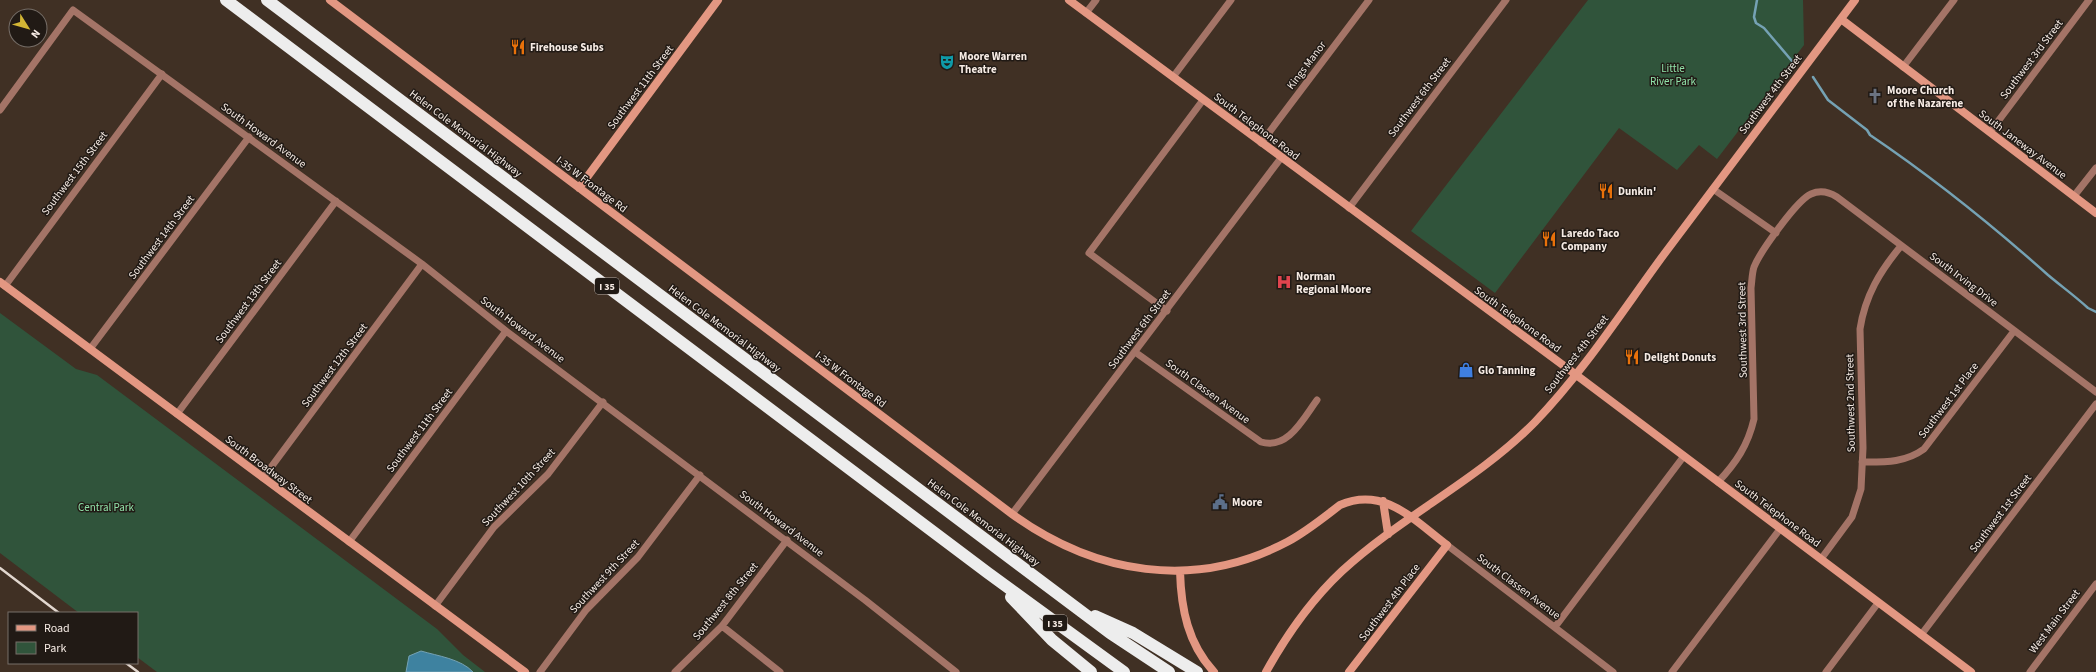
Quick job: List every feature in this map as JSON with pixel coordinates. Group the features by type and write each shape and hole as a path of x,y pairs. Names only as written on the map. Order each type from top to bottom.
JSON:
{"highway":[{"name":"I 35","path":"226,0 988,573 1124,672"},
{"name":"Helen Cole Memorial Highway","path":"267,0 1110,633 1169,672"},
{"path":"988,573 1052,640 1091,672"},
{"path":"1076,607 1133,632 1197,672"}],"street":[{"name":"I-35 W Frontage Rd","path":"330,0 1012,514 1048,538 1097,559 1143,569 1180,571 1223,564 1269,550 1288,542 1340,505 1349,501 1366,499 1383,502 1411,517"},
{"name":"Southwest 11th Street","path":"579,188 718,0"},
{"name":"South Telephone Road","path":"1069,0 1575,374 1971,672"},
{"path":"1086,13 1096,0"},
{"path":"1173,77 1231,0"},
{"name":"Kings Manor","path":"1261,143 1369,0"},
{"name":"Southwest 6th Street","path":"1349,208 1506,0"},
{"name":"Southwest 4th Street","path":"1266,672 1280,646 1316,600 1342,572 1388,534 1485,465 1520,436 1550,406 1855,0"},
{"path":"1903,67 1954,0"},
{"name":"Southwest 3rd Street","path":"1990,132 2089,0"},
{"name":"South Howard Avenue","path":"0,110 73,10 89,24 162,74 422,264 506,330 787,540 956,672"},
{"name":"South Janeway Avenue","path":"1841,19 2096,213"},
{"name":"Southwest 15th Street","path":"2,284 162,74"},
{"path":"1167,311 1088,253 1203,100"},
{"name":"Southwest 14th Street","path":"90,349 249,137"},
{"name":"Southwest 6th Street","path":"1012,514 1167,311 1281,158"},
{"path":"2074,196 2096,168"},
{"path":"1713,189 1776,233"},
{"name":"Southwest 3rd Street","path":"1718,482 1737,461 1751,430 1754,401 1752,276 1758,258 1802,199 1815,192"},
{"name":"South Irving Drive","path":"1815,192 1824,192 1837,197 2096,392"},
{"name":"Southwest 13th Street","path":"177,414 336,201"},
{"name":"Southwest 2nd Street","path":"1821,559 1844,528 1856,508 1861,490 1860,329 1862,314 1875,281 1901,246"},
{"name":"Southwest 12th Street","path":"263,478 422,264"},
{"name":"South Broadway Street","path":"2,284 525,672"},
{"name":"Southwest 11th Street","path":"349,542 506,330"},
{"name":"Southwest 1st Place","path":"1862,462 1892,462 1905,460 1924,449 2014,331"},
{"name":"South Classen Avenue","path":"1135,352 1255,439 1270,444 1278,443 1293,433 1317,400"},
{"name":"Southwest 10th Street","path":"436,606 494,527 548,474 603,402"},
{"name":"Southwest 1st Street","path":"1921,635 2096,404"},
{"path":"1555,627 1684,456"},
{"name":"Southwest 9th Street","path":"540,672 586,610 643,551 700,475"},
{"path":"1383,502 1388,534"},
{"name":"South Classen Avenue","path":"1411,517 1613,672"},
{"path":"1672,672 1780,529"},
{"name":"Southwest 8th Street","path":"675,672 722,626 787,540"},
{"name":"Southwest 4th Place","path":"1349,672 1446,545"},
{"path":"1180,571 1183,609 1188,629 1199,654 1214,672"},
{"name":"West Main Street","path":"2030,672 2096,584"},
{"path":"1826,672 1878,603"},
{"path":"722,626 780,672"},
{"path":"942,672 947,666"}],"green space":[{"name":"Little River Park","path":"1588,0 1803,0 1804,45 1717,159 1699,145 1677,170 1619,128 1495,293 1411,231"},
{"name":"Central Park","path":"0,313 76,369 97,375 437,629 463,655 485,672 157,672 138,658 138,612 78,612 0,553"}],"water":[{"path":"421,651 456,661 473,672 406,672 409,656"}],"waterway":[{"path":"1757,0 1754,17 1756,23 1764,28 1792,61"},
{"path":"1813,77 1828,100 1867,130 1870,135 1961,202 2088,308 2096,312"}],"railway":[{"path":"0,568 58,612"},
{"path":"127,664 138,672"}],"place":[{"name":"Firehouse Subs","path":"518,47"},
{"name":"Moore Warren Theatre","path":"947,62"},
{"name":"Moore Church of the Nazarene","path":"1875,96"},
{"name":"Dunkin'","path":"1606,191"},
{"name":"Laredo Taco Company","path":"1549,239"},
{"name":"Norman Regional Moore","path":"1284,282"},
{"name":"Delight Donuts","path":"1632,357"},
{"name":"Glo Tanning","path":"1466,370"},
{"name":"Moore","path":"1220,502"}]}
